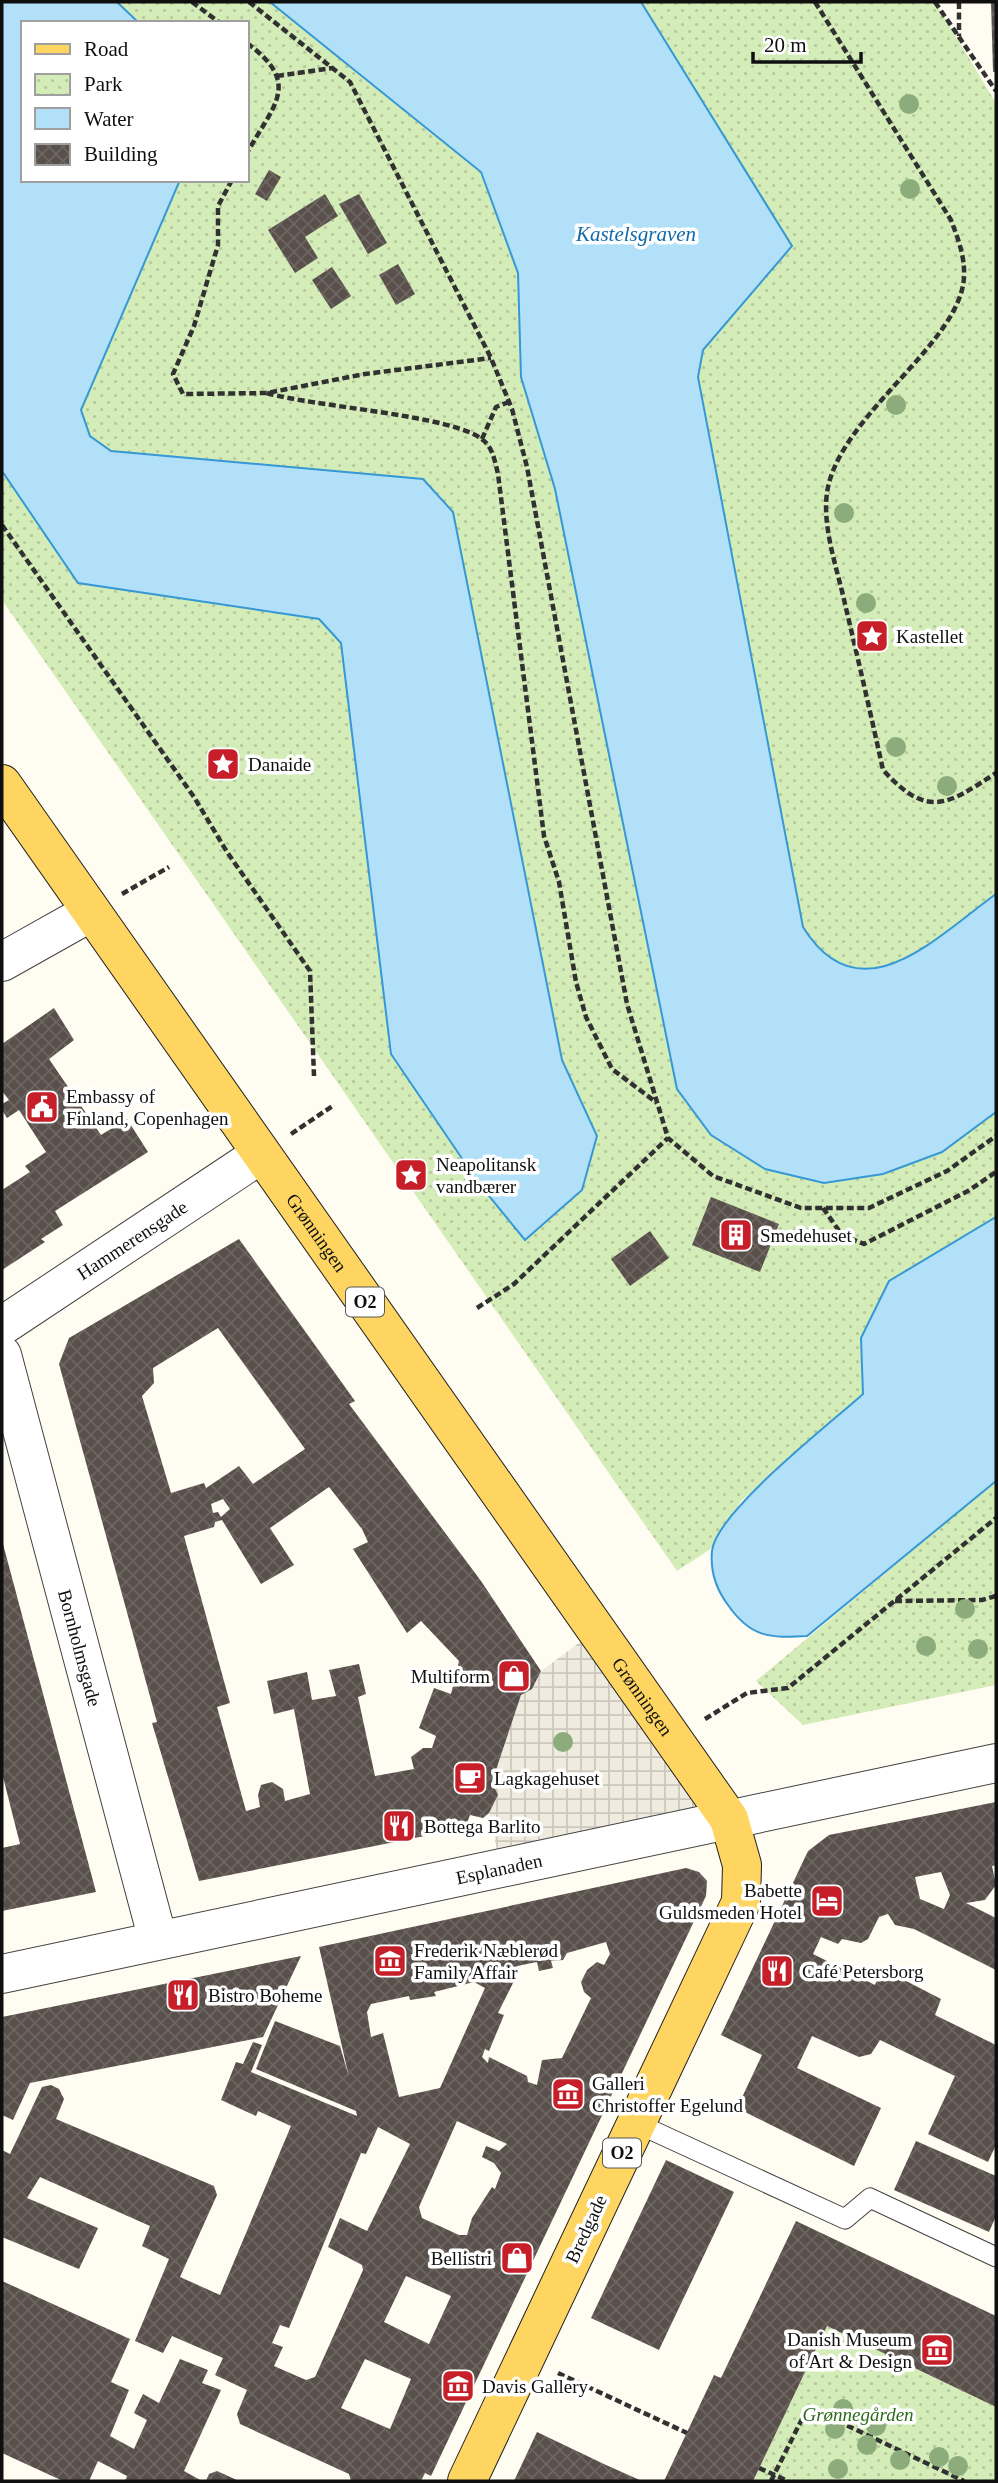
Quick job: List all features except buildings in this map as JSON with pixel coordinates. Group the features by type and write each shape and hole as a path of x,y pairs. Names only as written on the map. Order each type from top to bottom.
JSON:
{"main road":[{"name":"Grønningen","path":"2,784 729,1819"},
{"name":"Bredgade","path":"467,2481 741,1902 742,1865 729,1819"}],"street":[{"path":"2,962 91,912"},
{"name":"Hammerensgade","path":"2,1326 261,1154"},
{"name":"Bornholmsgade","path":"2,1355 158,1940"},
{"name":"Esplanaden","path":"2,1973 996,1763"}],"lane":[{"path":"636,2123 845,2219 870,2198 996,2257"}],"path":[{"path":"192,2 217,21"},
{"path":"250,2 350,82 491,358 509,402 527,467 627,1004 668,1138 713,1175 801,1208 869,1208 947,1171 996,1136"},
{"path":"815,2 951,220 964,255 964,279 953,314 859,426 839,455 828,485 828,527 883,770 902,791 932,804 958,798 996,773"},
{"path":"935,2 996,91"},
{"path":"959,2 959,37"},
{"path":"248,44 270,60 277,76 280,94 248,151"},
{"path":"277,76 333,68"},
{"path":"231,182 218,206 218,245 194,326 173,373 183,394 267,393 365,374 491,358"},
{"path":"267,393 296,402 436,423 482,439 490,448 498,474 544,836 559,882 576,982 586,1017 608,1063 657,1102"},
{"path":"482,439 496,407 509,402"},
{"path":"2,525 194,797 227,852 310,971 314,1076"},
{"path":"91,912 169,867"},
{"path":"261,1154 334,1105"},
{"path":"477,1308 513,1284 668,1138"},
{"path":"823,1208 842,1234 864,1244 968,1191 996,1172"},
{"path":"673,1740 747,1693 788,1688 996,1518"},
{"path":"894,1601 982,1600 996,1596"},
{"path":"525,2358 687,2433"},
{"path":"771,2481 808,2407 964,2481"},
{"path":"760,2468 788,2481"}],"green space":[{"path":"117,2 270,2 481,172 518,273 521,377 555,489 677,1089 711,1135 765,1169 883,1174 942,1152 996,1112 996,1217 889,1281 861,1338 863,1394 741,1501 712,1548 677,1571 2,600 2,471 78,583 319,619 341,643 391,1054 480,1185 526,1240 597,1136 562,1060 423,479 111,451 90,436 81,411 179,182 248,182 248,21 137,21"},
{"name":"Kastellet","path":"641,2 935,2 996,103 996,894 924,948 898,961 873,968 849,967 825,954 803,927 698,377 703,350 792,246"},
{"path":"996,1481 996,1685 803,1725 756,1681"},
{"name":"Grønnegården","path":"827,2326 996,2407 996,2481 753,2481"}],"shaded area":[{"path":"596,1630 729,1819 501,1868 489,1813 498,1795 492,1782 521,1695 532,1689 541,1671"}],"water":[{"path":"2,2 117,2 137,21 21,21 21,182 179,182 81,410 90,436 111,451 423,479 453,512 562,1060 597,1136 582,1190 525,1240 480,1185 391,1054 341,643 319,619 78,583 2,471"},
{"name":"Kastelsgraven","path":"270,2 641,2 792,246 703,350 698,377 803,927 825,954 849,967 873,968 898,961 924,948 996,894 996,1112 942,1152 883,1174 824,1183 765,1169 711,1135 677,1089 555,489 521,377 518,273 481,172"},
{"path":"996,1217 996,1481 807,1636 772,1636 753,1630 736,1616 717,1586 713,1573 712,1551 718,1534 753,1492 863,1394 861,1338 889,1281"}],"place":[{"name":"Kastellet","path":"872,636"},
{"name":"Danaide","path":"223,764"},
{"name":"Embassy of Finland, Copenhagen","path":"42,1107"},
{"name":"Neapolitansk vandbærer","path":"411,1175"},
{"name":"Smedehuset","path":"736,1235"},
{"name":"Multiform","path":"514,1676"},
{"name":"Lagkagehuset","path":"470,1778"},
{"name":"Bottega Barlito","path":"399,1826"},
{"name":"Babette Guldsmeden Hotel","path":"827,1901"},
{"name":"Frederik Næblerød Family Affair","path":"390,1961"},
{"name":"Café Petersborg","path":"777,1971"},
{"name":"Bistro Boheme","path":"183,1995"},
{"name":"Galleri Christoffer Egelund","path":"568,2094"},
{"name":"Bellistri","path":"517,2258"},
{"name":"Danish Museum of Art & Design","path":"937,2350"},
{"name":"Davis Gallery","path":"458,2386"}]}
